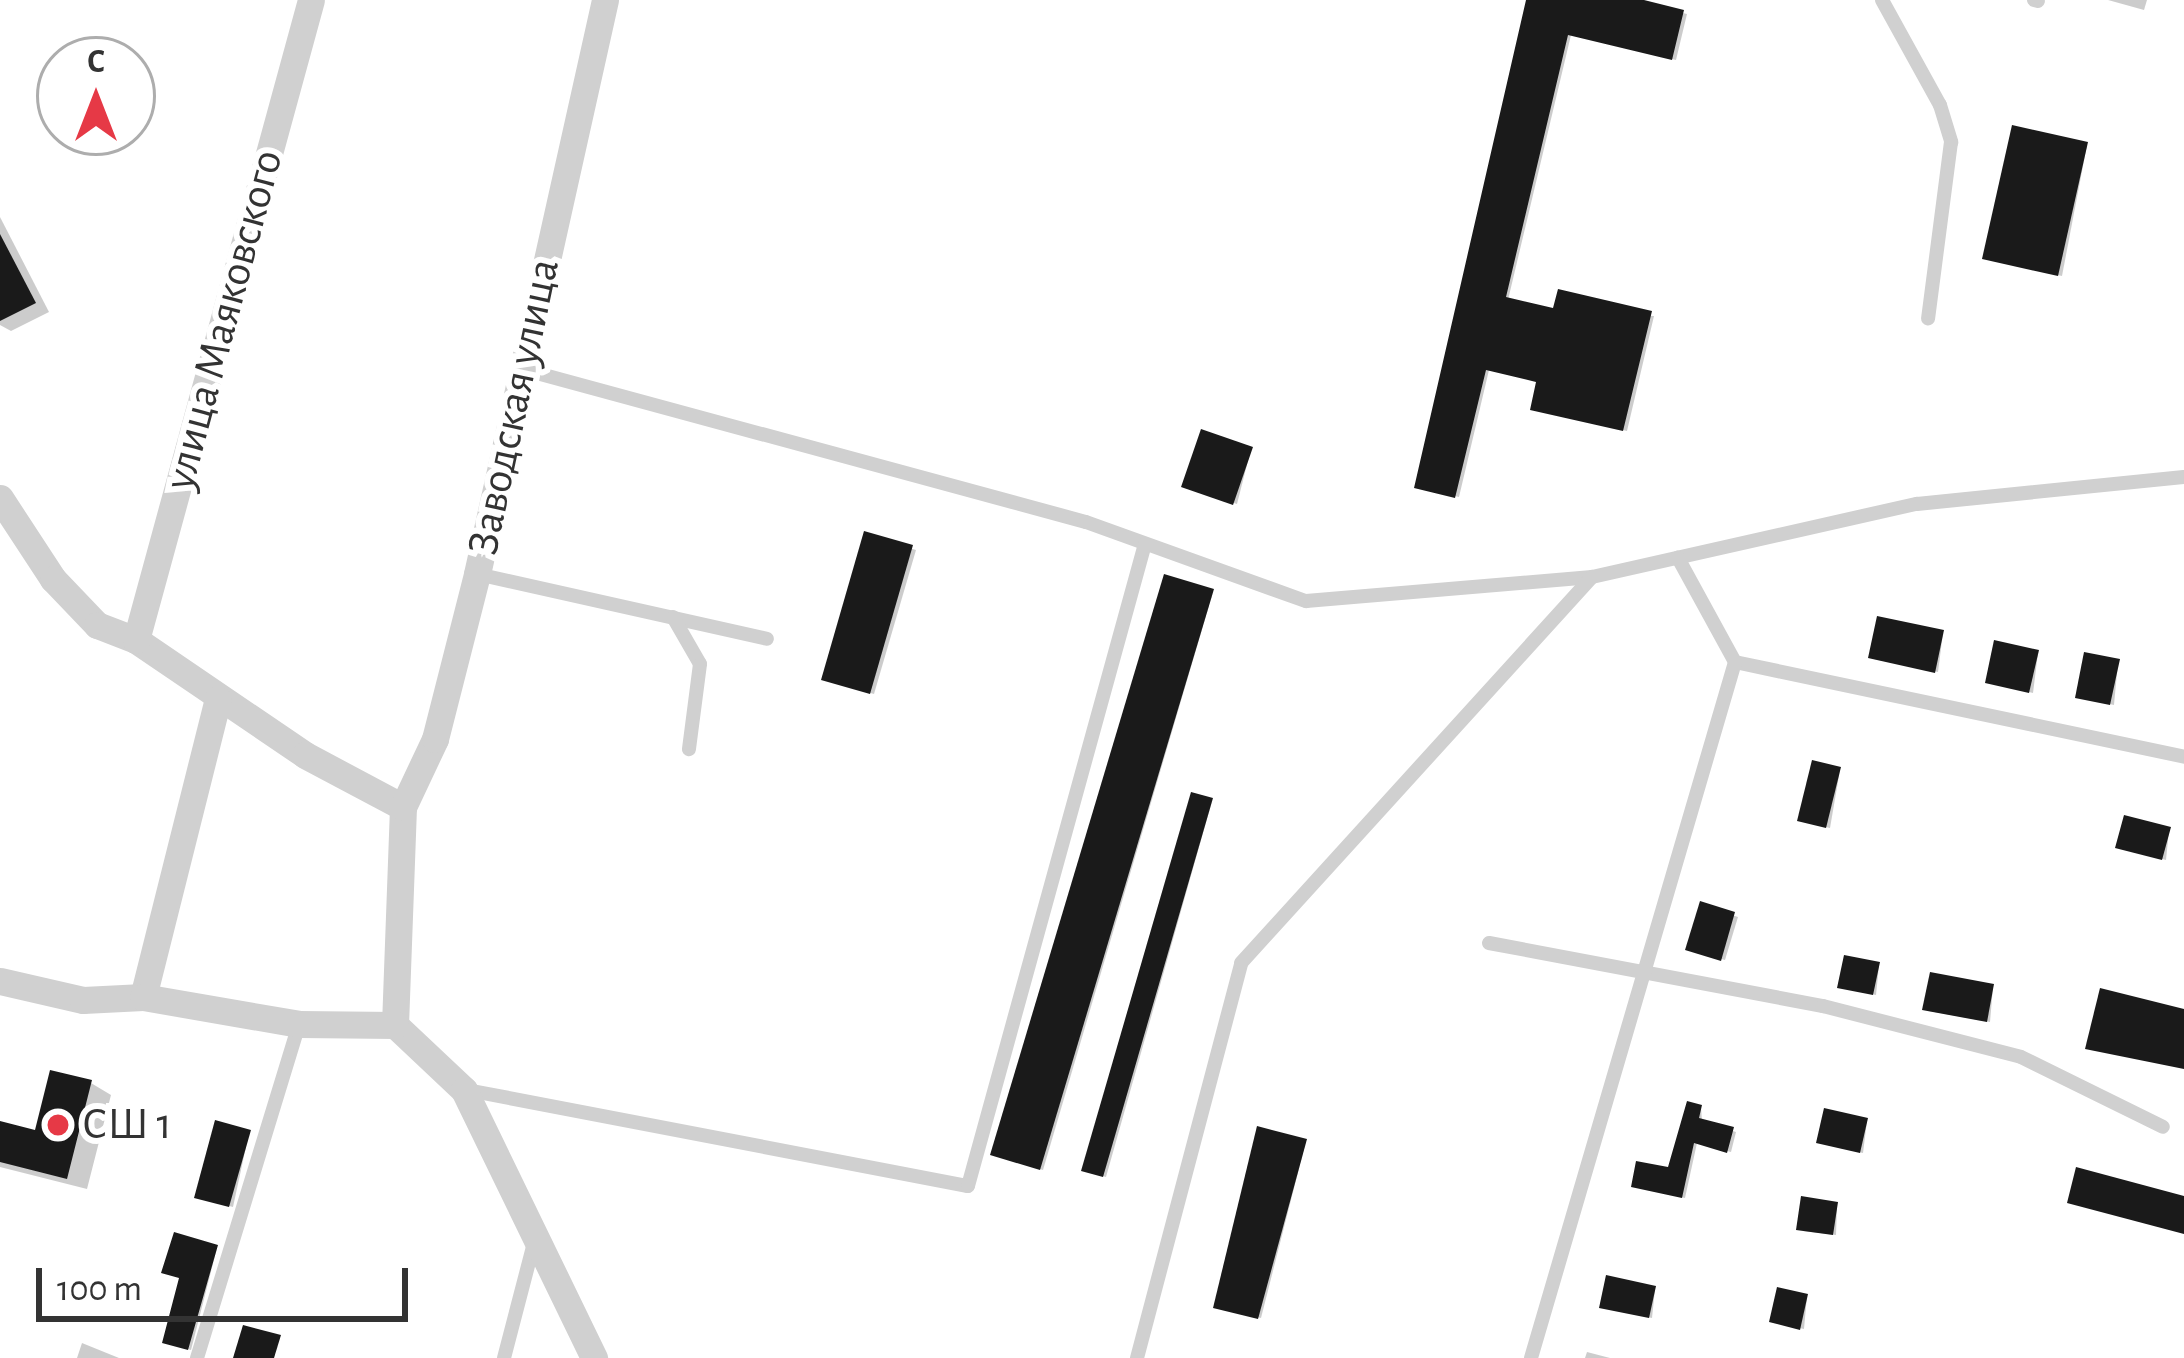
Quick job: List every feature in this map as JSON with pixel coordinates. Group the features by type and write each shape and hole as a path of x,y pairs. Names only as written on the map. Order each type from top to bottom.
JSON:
{"street":[{"name":"улица Маяковского","path":"136,640 311,0"},
{"name":"Заводская улица","path":"403,808 435,739 477,574 605,0"},
{"path":"0,498 53,579 97,625 136,640 218,699 403,808 395,1025"},
{"path":"143,997 218,699"},
{"path":"0,980 83,1000 143,997 299,1024 395,1025 464,1090 594,1358"}],"lane":[{"path":"1882,0 1948,121 1952,142 1928,319"},
{"path":"520,369 1145,544 1306,601 1592,578 1917,503 2184,477"},
{"path":"464,1090 968,1186 1145,544"},
{"path":"1531,1358 1736,662 1678,558"},
{"path":"477,574 767,639"},
{"path":"1137,1358 1241,963 1592,578"},
{"path":"673,617 700,664 688,749"},
{"path":"1736,662 2184,757"},
{"path":"1489,943 1823,1006 2021,1057 2163,1126"},
{"path":"197,1358 299,1024"},
{"path":"503,1358 536,1234"}],"building":[{"path":"1526,0 1644,0 1684,10 1672,60 1568,35 1506,297 1553,308 1558,289 1652,311 1623,431 1530,410 1536,382 1486,370 1455,498 1414,488"},
{"path":"2012,125 2088,142 2058,276 1982,259"},
{"path":"0,234 36,303 0,321"},
{"path":"1201,429 1253,447 1233,505 1181,487"},
{"path":"864,531 913,545 870,694 821,680"},
{"path":"1164,574 1214,589 1040,1170 990,1155"},
{"path":"1877,616 1944,630 1935,673 1868,658"},
{"path":"1994,640 2039,650 2029,693 1985,683"},
{"path":"2084,652 2120,659 2110,705 2075,698"},
{"path":"1812,760 1841,767 1826,828 1797,821"},
{"path":"1191,792 1213,798 1103,1177 1081,1171"},
{"path":"2124,815 2171,827 2162,860 2115,848"},
{"path":"1700,901 1735,912 1721,961 1685,950"},
{"path":"1844,955 1880,962 1873,995 1837,988"},
{"path":"1930,972 1994,984 1987,1022 1922,1010"},
{"path":"2100,988 2184,1009 2184,1069 2085,1049"},
{"name":"СШ 1","path":"50,1070 92,1080 67,1179 0,1162 0,1121 35,1130"},
{"path":"1687,1101 1702,1105 1699,1118 1734,1127 1727,1153 1694,1143 1682,1198 1631,1187 1636,1161 1668,1167"},
{"path":"1824,1108 1868,1118 1860,1153 1816,1143"},
{"path":"215,1120 251,1130 229,1207 194,1198"},
{"path":"1257,1126 1307,1139 1258,1319 1213,1308"},
{"path":"2076,1167 2184,1196 2184,1234 2067,1203"},
{"path":"1801,1196 1838,1202 1833,1235 1796,1230"},
{"path":"174,1232 218,1245 188,1350 162,1343 179,1278 161,1273"},
{"path":"1606,1275 1656,1286 1649,1318 1599,1308"},
{"path":"1777,1287 1808,1294 1800,1330 1769,1322"},
{"path":"243,1325 281,1335 274,1358 233,1358"}],"place":[{"name":"СШ 1","path":"58,1125"}]}
